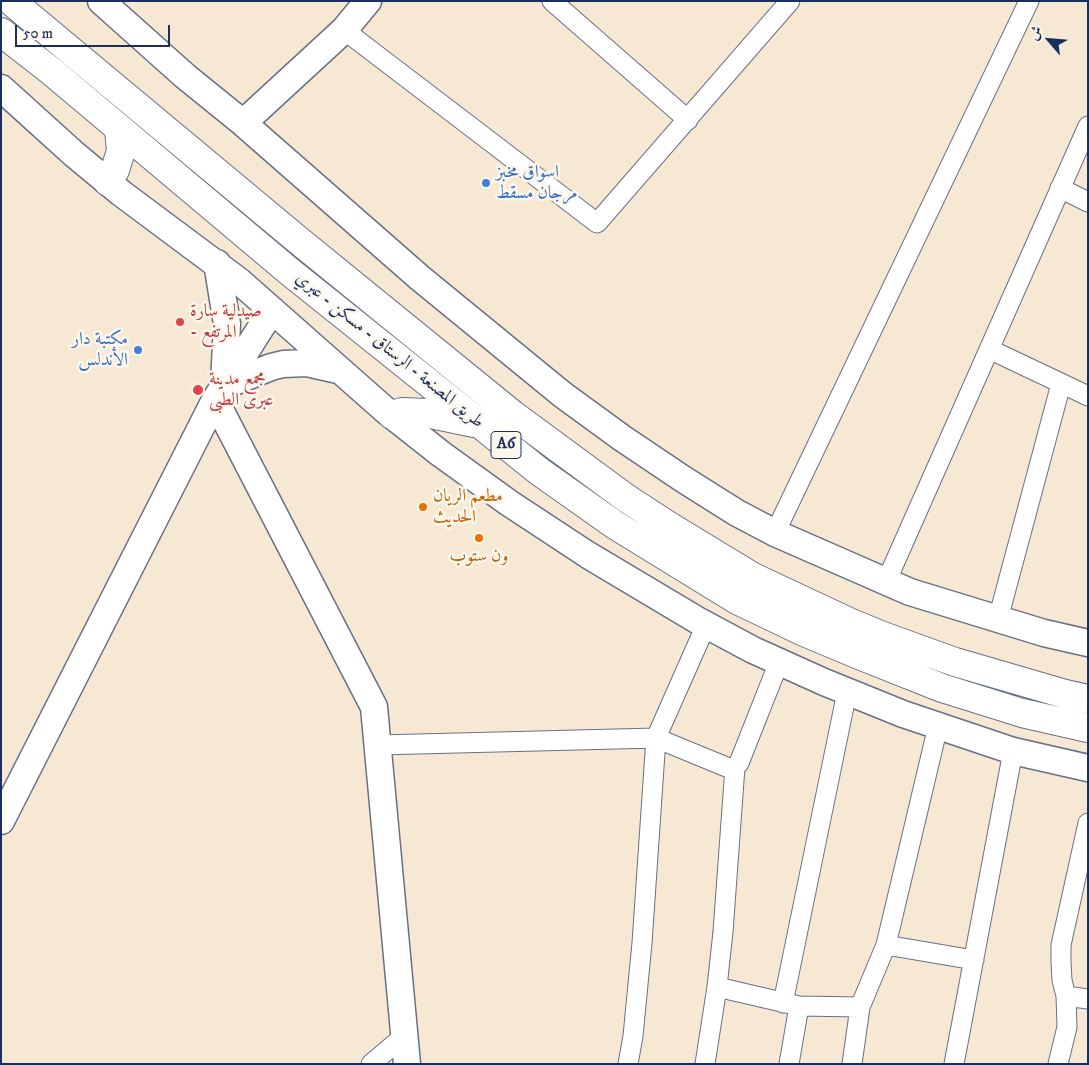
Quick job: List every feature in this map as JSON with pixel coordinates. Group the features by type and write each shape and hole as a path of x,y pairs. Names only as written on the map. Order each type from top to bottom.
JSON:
{"highway":[{"name":"طريق المصنعة - الرستاق - مسكن - عبري","path":"11,1 298,240 512,414 564,454 662,522 754,577 858,625 946,659 1056,692 1088,699"},
{"name":"طريق المصنعة - الرستاق - مسكن - عبري","path":"1,32 290,272 540,472 615,525 737,600 804,632 942,688 1022,713 1088,728"},
{"path":"108,182 115,170 121,152 119,129"},
{"path":"392,415 402,412 426,413 480,424"}],"street":[{"path":"101,1 185,76 243,123 388,252 563,395 683,479 775,533 910,592 1044,633 1088,643"},
{"path":"243,123 344,30 368,1"},
{"path":"552,1 688,120"},
{"path":"344,30 597,223 790,1"},
{"path":"775,533 1029,1"},
{"path":"4,95 108,182 217,263 338,370 441,454 509,503 588,555 752,650 847,692 938,726 1013,751 1088,768"},
{"path":"886,582 1088,126"},
{"path":"1060,188 1088,202"},
{"path":"217,263 227,324 227,356 220,393 374,706 407,1064"},
{"path":"1,821 220,393 272,310"},
{"path":"989,349 1088,396"},
{"path":"220,393 271,367 283,364 307,363 338,370"},
{"path":"998,619 1060,384"},
{"path":"628,1064 633,1036 642,943 656,738 706,625"},
{"path":"378,745 656,738 729,768 739,763 742,758 779,662"},
{"path":"789,1064 791,1005 847,692"},
{"path":"852,1064 860,1007 886,945 938,726"},
{"path":"954,1064 1013,751"},
{"path":"705,1064 717,987 728,876 735,766"},
{"path":"1058,1064 1068,1027 1066,996 1062,980 1061,945 1088,823"},
{"path":"886,945 974,960"},
{"path":"717,987 791,1005 860,1007"},
{"path":"1066,996 1088,999"},
{"path":"371,1064 404,1036"}],"place":[{"name":"اسواق مخبز مرجان مسقط","path":"486,183"},
{"name":"صيدلية سارة - المرتفع","path":"180,322"},
{"name":"مكتبة دار الأندلس","path":"138,350"},
{"name":"مجمع مدينة عبرى الطبى","path":"198,390"},
{"name":"مطعم الريان الحديث","path":"423,507"},
{"name":"ون ستوب","path":"479,538"}]}
